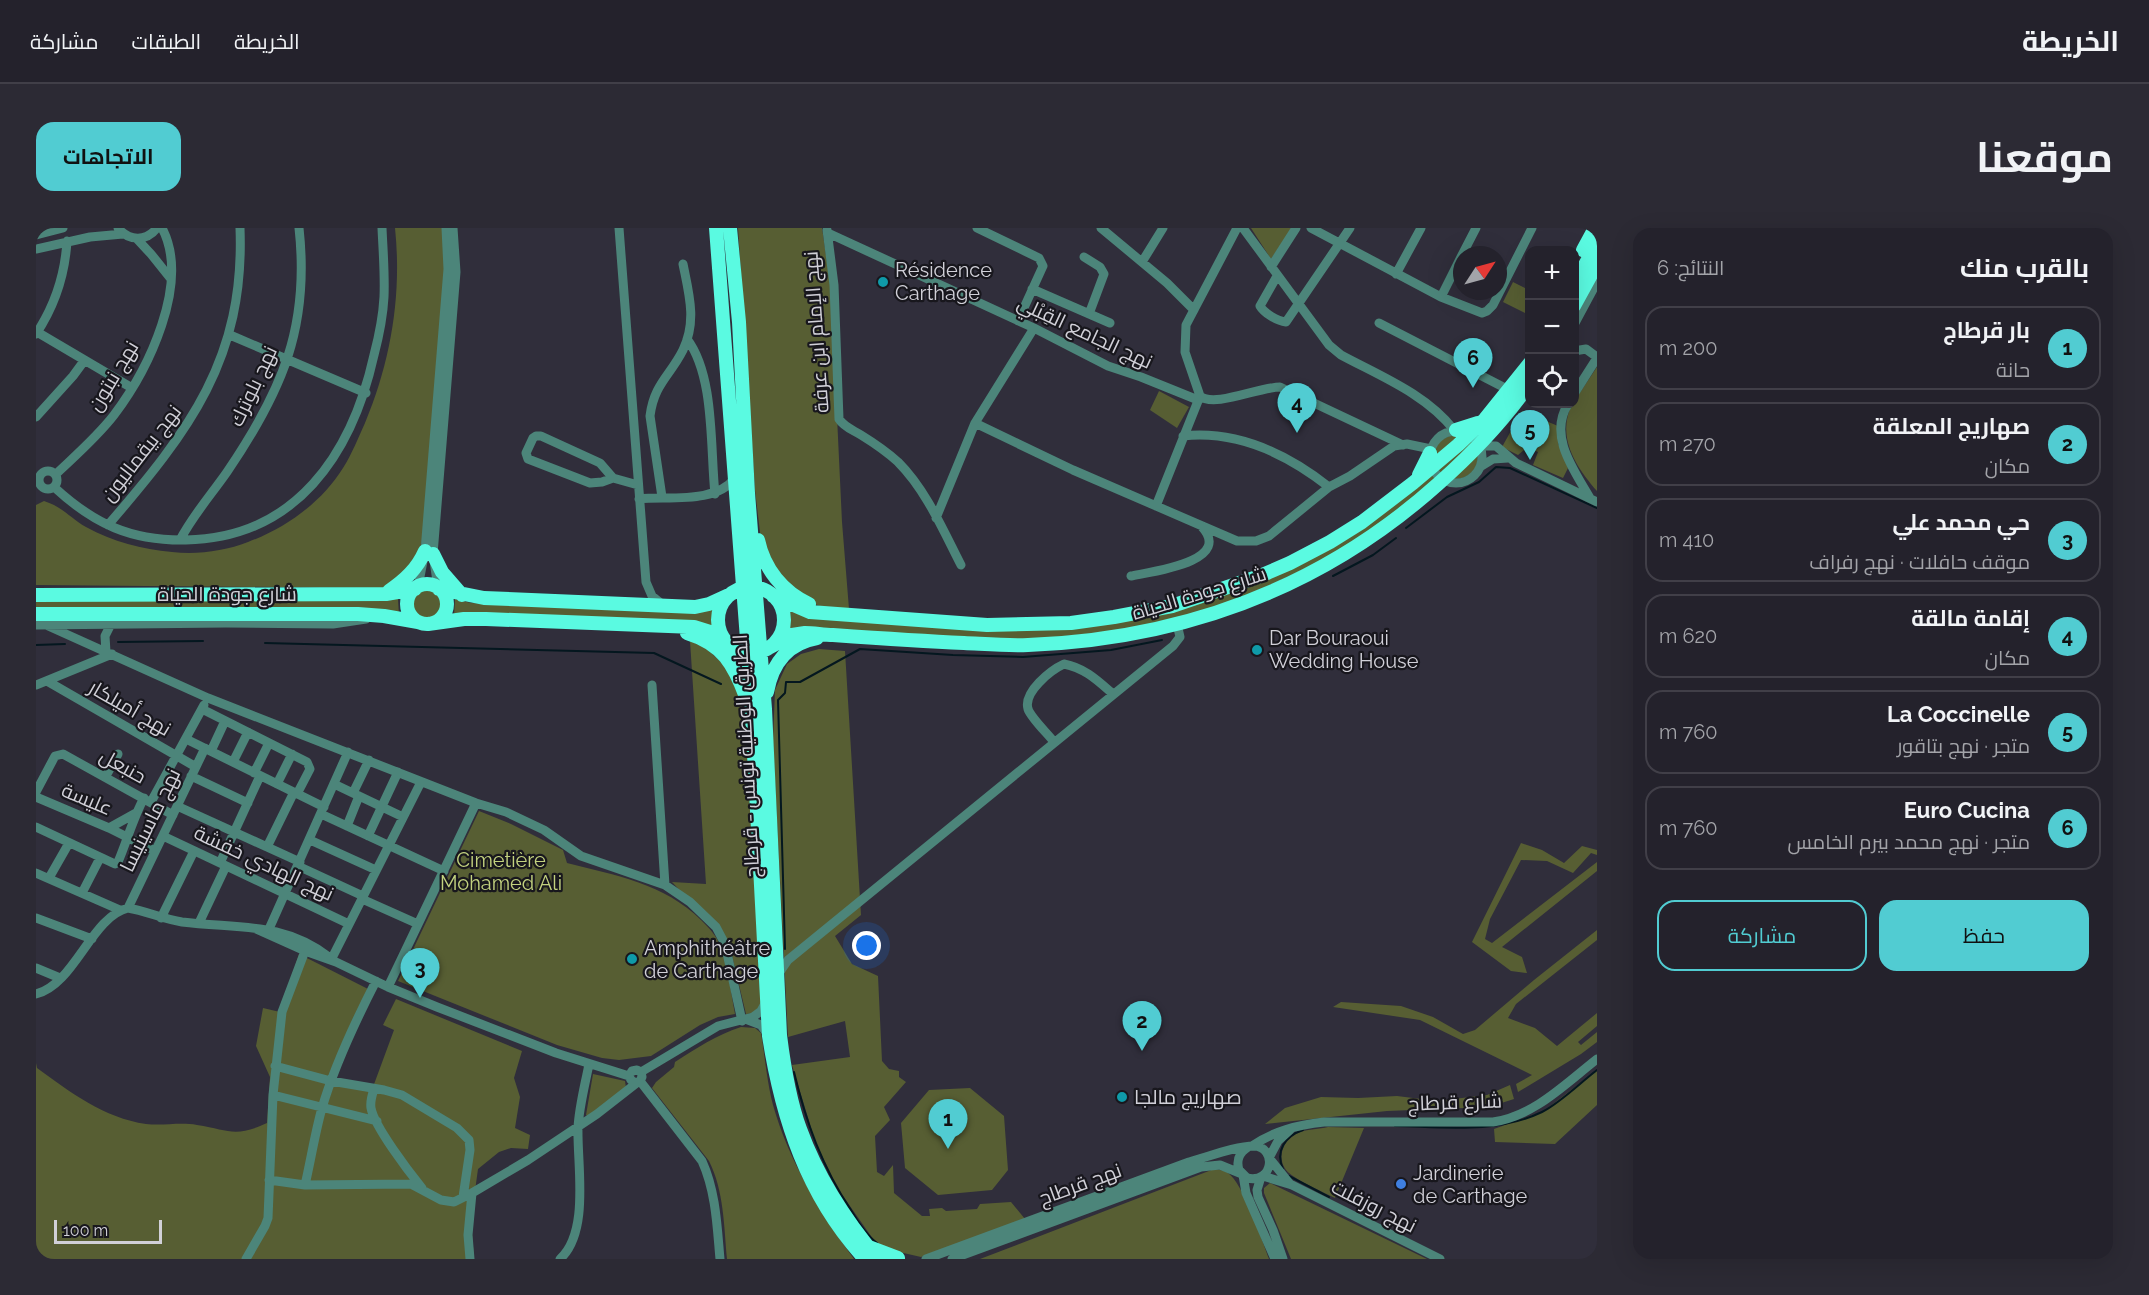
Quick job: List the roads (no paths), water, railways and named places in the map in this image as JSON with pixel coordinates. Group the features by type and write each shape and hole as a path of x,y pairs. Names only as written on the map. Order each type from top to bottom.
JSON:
{"highway":[{"name":"الطريق الوطنية تونس - قرطاج","path":"716,228 742,571 744,590 760,651 758,712 769,1036 775,1074 791,1135 820,1196 851,1242 873,1257"},
{"name":"الطريق الوطنية تونس - قرطاج","path":"730,228 739,322 748,493 744,590"},
{"path":"1579,258 1592,233"},
{"path":"1579,273 1592,233"},
{"path":"1578,300 1597,264"},
{"path":"1433,467 1451,478 1480,446 1509,390 1525,376"},
{"path":"1460,431 1491,423 1525,377"},
{"path":"1491,423 1496,446"},
{"name":"شارع جودة الحياة","path":"36,595 386,594 431,585 462,595 484,598 695,607 744,590 773,596 810,612 830,614 949,623 1024,625 1071,622 1172,606 1290,563 1362,522 1413,483 1458,445 1460,431"},
{"path":"1458,445 1469,442 1480,446"},
{"path":"1413,483 1421,473 1431,451"},
{"name":"شارع جودة الحياة","path":"36,614 254,613 384,616 423,623 486,619 694,627 710,632 738,650 760,651 799,633 1026,645 1117,637 1177,624 1235,606 1300,580 1373,537 1451,478"},
{"path":"748,493 765,563 785,588 798,599 830,614"},
{"path":"386,594 409,576 429,552 442,572 462,595"},
{"path":"717,600 742,571"},
{"path":"417,588 411,592 407,603 410,614 423,623 439,620 446,610 446,599 438,588"},
{"path":"730,645 723,637 718,618 725,600 744,590"},
{"path":"760,651 781,634 784,618 779,602 773,596"},
{"path":"653,625 696,636 719,649 736,671 758,712"},
{"path":"758,712 769,680 781,658 801,642 828,635"},
{"name":"الطريق الوطنية تونس - قرطاج","path":"758,712 778,1018 785,1072 801,1130 831,1192 873,1257"},
{"path":"851,1242 858,1259"},
{"path":"873,1257 900,1258"}],"street":[{"path":"36,235 63,228"},
{"path":"137,239 150,235 159,228"},
{"name":"نهج نبتون","path":"56,474 90,442 115,414 148,357 162,322 169,298 171,279 171,250 159,228"},
{"name":"نهج بيقماليون","path":"108,525 148,479 195,414 211,383 230,335 239,279 240,228"},
{"name":"نهج بلوترك","path":"180,540 192,519 243,448 288,361 302,285 299,228"},
{"path":"54,487 72,504 108,525 160,540 208,539 240,533 266,521 297,500 314,484 337,452 366,393 384,298 382,228"},
{"path":"438,588 429,552 448,269 446,228"},
{"path":"417,588 429,552 456,272 453,228"},
{"path":"619,228 646,582 652,596 663,605"},
{"path":"977,228 1039,258 1043,266 1018,321"},
{"path":"1142,262 1163,228"},
{"path":"1156,506 1199,398 1185,352 1186,326 1237,228"},
{"path":"1243,228 1329,345 1341,355 1421,399 1439,412 1480,446 1483,456 1480,467"},
{"path":"1271,267 1296,228"},
{"path":"1311,228 1441,297 1482,313 1493,305 1532,228"},
{"path":"1277,276 1262,301 1262,309 1280,321 1286,322 1350,228"},
{"path":"1396,274 1421,228"},
{"path":"1467,246 1476,228"},
{"name":"نهج الجامع القِبْلي","path":"828,230 1034,328 1108,366 1199,398"},
{"name":"نهج الإمام ابن عرفة","path":"828,230 834,285 838,419 844,426 870,441 898,463 925,496 961,565"},
{"path":"1105,230 1167,283 1194,310"},
{"path":"36,249 120,231 137,239 171,279"},
{"path":"67,241 66,262 59,285 51,308 37,333 132,388"},
{"path":"1084,257 1100,267 1104,274 1089,314"},
{"path":"662,497 650,416 652,403 660,383 683,350 687,339 692,309 683,264"},
{"path":"1441,297 1453,273"},
{"path":"1579,317 1597,282"},
{"path":"1032,289 1110,323"},
{"path":"1379,323 1509,390"},
{"path":"936,518 975,423 1034,328"},
{"path":"230,335 366,393"},
{"path":"687,339 697,353 707,392 716,493"},
{"path":"1579,350 1586,349 1597,358 1579,387"},
{"path":"36,417 74,376 84,361"},
{"path":"1199,398 1221,399 1268,387 1280,387 1403,445 1431,451"},
{"path":"1559,408 1563,414"},
{"path":"1566,408 1563,414 1561,435 1565,451 1572,468 1594,501"},
{"path":"634,416 650,416"},
{"path":"975,423 1073,470 1238,541 1256,541 1269,536 1329,488 1390,448 1403,445"},
{"path":"1433,467 1431,451 1434,444 1442,434 1460,431"},
{"path":"1183,436 1202,434 1252,442 1301,468 1329,488"},
{"path":"613,478 590,483 528,459 526,453 533,438 541,436 600,463 613,478 638,485"},
{"path":"1480,446 1496,446 1508,458 1594,501"},
{"path":"1451,478 1470,479 1480,467 1494,459 1508,458"},
{"path":"39,469 56,474 58,481 54,487 38,488 39,469"},
{"path":"639,499 680,498 716,493 727,488 735,478"},
{"path":"716,493 729,500 738,512"},
{"path":"1131,576 1187,563 1200,555 1209,541 1206,531 1200,525"},
{"path":"629,604 641,595 646,582"},
{"path":"41,625 333,624 384,616"},
{"path":"109,653 105,636 111,624"},
{"path":"777,978 788,960 1176,644 1180,637 1177,624"},
{"path":"41,625 208,698 421,782 506,812 544,830 581,856 665,885 690,902 716,927 725,944 745,1020"},
{"path":"36,685 109,653"},
{"path":"1054,742 1028,711 1027,703 1041,680 1064,664 1075,666 1086,671 1113,694"},
{"name":"نهج أميلكار","path":"47,681 176,756 194,772 248,803"},
{"path":"652,685 665,885"},
{"path":"109,828 135,813 147,800 176,756 208,698"},
{"path":"202,710 307,762 310,769 267,847"},
{"name":"نهج ماسينيسا","path":"36,994 50,989 103,926 124,909 194,772 225,721"},
{"path":"233,762 248,732"},
{"path":"186,739 296,793 347,826 444,871"},
{"path":"199,923 234,832 248,803 269,743"},
{"path":"269,928 348,752"},
{"name":"حنبعل","path":"36,792 55,756 63,754 147,800 234,832 267,847 362,898 418,924"},
{"path":"106,776 118,754"},
{"path":"277,784 291,754"},
{"path":"347,826 369,760"},
{"path":"368,836 398,772"},
{"path":"333,960 421,782"},
{"path":"334,784 403,817"},
{"name":"عليسة","path":"36,797 109,828 155,851"},
{"path":"388,987 476,803"},
{"path":"36,827 114,864 117,863 128,838 135,813"},
{"name":"نهج الهادي خفشة","path":"162,836 349,924"},
{"path":"310,840 376,870"},
{"path":"49,878 69,843"},
{"path":"161,918 194,851"},
{"path":"82,893 100,858"},
{"path":"36,873 124,909 161,918 256,929 269,928 314,945 333,960"},
{"path":"36,918 92,939"},
{"path":"256,929 305,951 333,960 388,987 556,1053 629,1076 634,1070 702,1161 715,1202 720,1259"},
{"path":"246,1259 265,1226 269,1209 273,1095 282,1012 305,951"},
{"path":"36,968 60,978"},
{"path":"305,1185 322,1106 353,1025 376,981"},
{"path":"269,1180 305,1185 406,1184 446,1202 454,1202 528,1160 597,1114 640,1079 718,1026 745,1020 759,1013 767,1002"},
{"path":"745,1020 760,1025 769,1036"},
{"name":"شارع قرطاج","path":"1250,1147 1279,1131 1324,1122 1493,1122 1506,1120 1519,1116 1542,1103 1597,1059"},
{"path":"560,1259 570,1248 578,1216 578,1126 589,1064"},
{"path":"275,1066 331,1081 393,1092 457,1128 469,1140 470,1259"},
{"path":"374,1089 371,1109 398,1156 423,1190"},
{"path":"273,1095 377,1121"},
{"path":"1283,1259 1257,1190 1262,1177 1269,1169 1270,1159 1278,1141 1295,1126"},
{"path":"1270,1159 1263,1149 1250,1147 1240,1154 1238,1164 1246,1192 1275,1259"},
{"name":"نهج قرطاج","path":"926,1259 1189,1162 1250,1147"},
{"name":"نهج روزفلت","path":"1270,1159 1292,1185"},
{"name":"نهج قرطاج","path":"952,1259 1201,1167 1220,1165 1243,1175"},
{"path":"1243,1175 1252,1179 1262,1177"},
{"name":"نهج روزفلت","path":"1262,1177 1292,1185 1440,1259"}],"waterway":[{"path":"1406,528 1447,497 1479,482 1496,467 1510,468 1597,508"},
{"path":"1333,576 1373,555 1396,538"},
{"path":"785,949 778,700 785,693 786,682 800,682 860,649 1023,657 1111,650 1162,640"},
{"path":"118,642 203,641"},
{"path":"265,643 654,653 721,684"},
{"path":"36,645 65,644"},
{"path":"1395,1126 1470,1128 1507,1124 1542,1112 1597,1070"},
{"path":"794,1072 804,1109 823,1161 859,1224 877,1243"},
{"path":"1283,1169 1280,1156 1283,1145 1291,1136 1303,1130"},
{"path":"1289,1176 1329,1197"}],"place":[{"name":"Résidence Carthage","path":"883,282"},
{"name":"Euro Cucina","path":"1473,388"},
{"name":"إقامة مالقة","path":"1297,433"},
{"name":"La Coccinelle","path":"1530,460"},
{"name":"Dar Bouraoui Wedding House","path":"1257,650"},
{"name":"Amphithéâtre de Carthage","path":"632,959"},
{"name":"حي محمد علي","path":"420,998"},
{"name":"صهاريج المعلقة","path":"1142,1051"},
{"name":"صهاريج مالجا","path":"1122,1097"},
{"name":"بار قرطاج","path":"948,1149"},
{"name":"Jardinerie de Carthage","path":"1401,1184"}],"park label":[{"name":"Cimetière Mohamed Ali","path":"501,872"}]}
